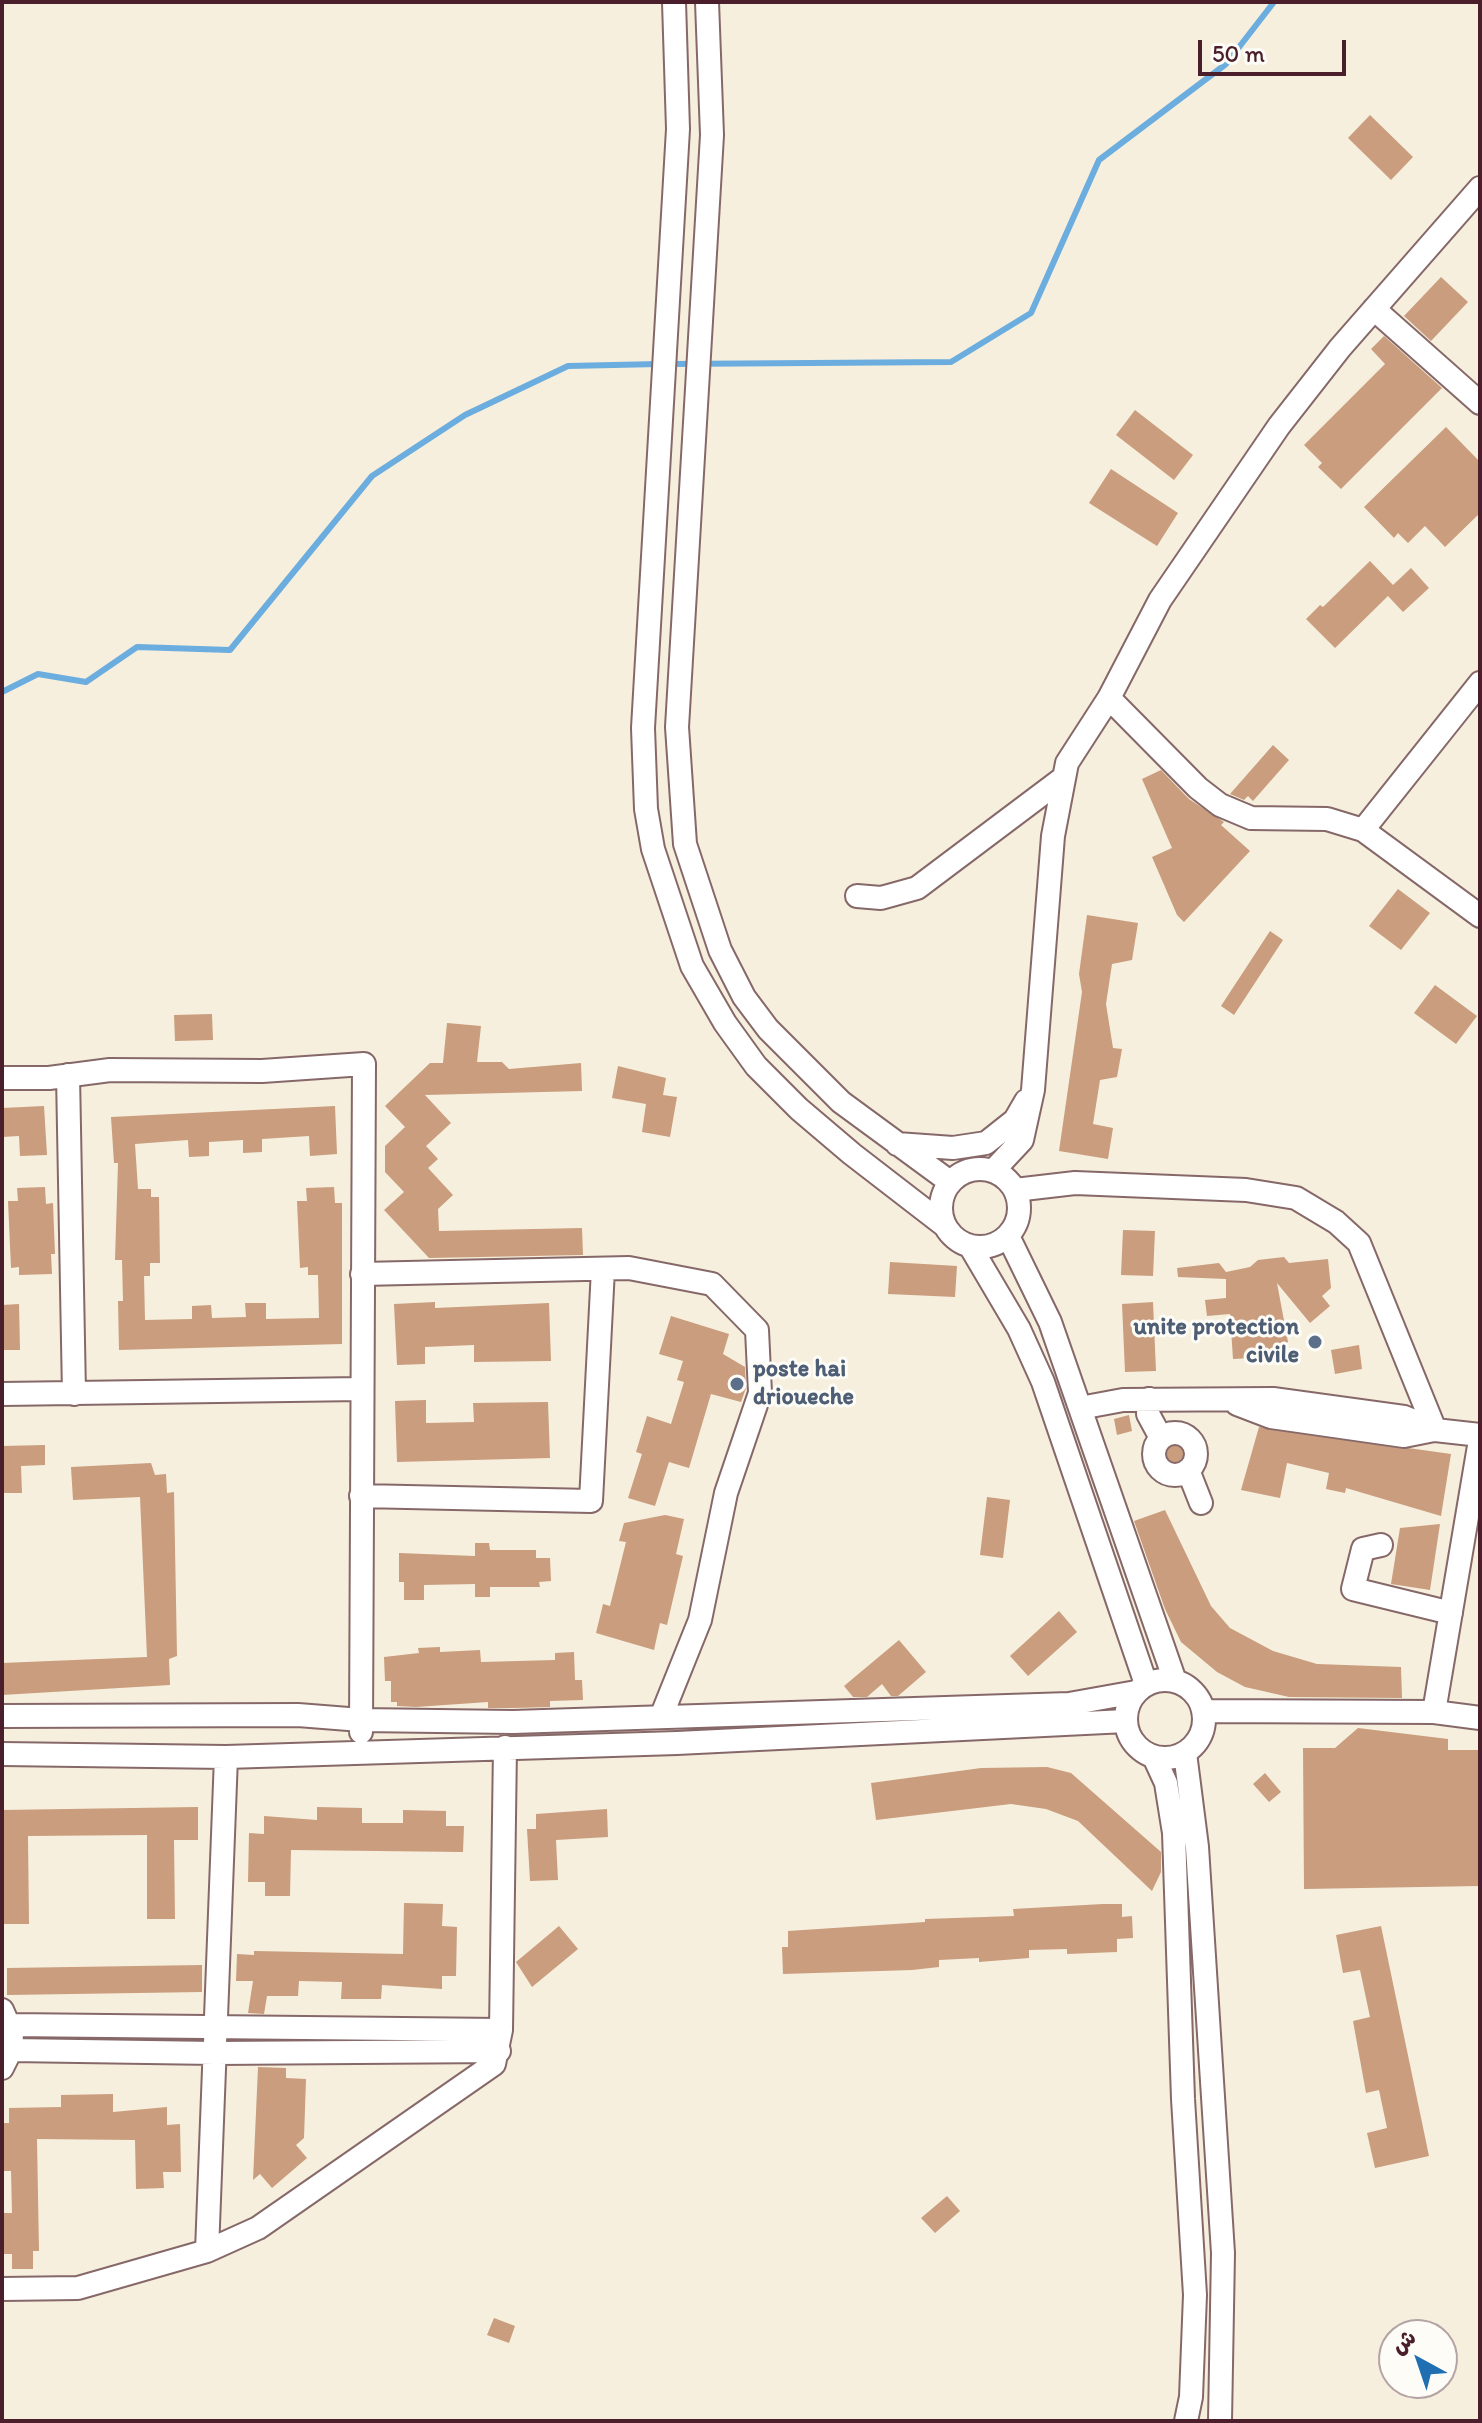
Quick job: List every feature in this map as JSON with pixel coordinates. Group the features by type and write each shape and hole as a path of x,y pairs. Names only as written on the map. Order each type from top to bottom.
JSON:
{"street":[{"path":"674,2 678,129 643,728 646,809 653,849 692,966 706,993 756,1066 820,1127 944,1225 951,1236 970,1246 987,1247 1008,1236 1020,1210 1015,1190 1004,1177 993,1171 967,1171 950,1182 942,1199 944,1225"},
{"path":"707,2 712,135 677,727 685,844 720,950 744,997 794,1057 841,1102 950,1182"},
{"path":"993,1171 1022,1140 1033,1090 1053,836 1062,779 1075,748 1104,706 1160,600 1226,500 1314,381 1480,188"},
{"path":"1374,309 1480,403"},
{"path":"1363,830 1480,683"},
{"path":"1104,706 1220,805 1251,818 1327,819 1363,830 1480,916"},
{"path":"857,896 881,898 917,888 1062,779"},
{"path":"2,1078 110,1070 262,1071 364,1064 361,1751"},
{"path":"68,1075 74,1394"},
{"path":"895,1144 953,1148 986,1143 1015,1120 1033,1090"},
{"path":"1015,1190 1075,1183 1246,1190 1296,1198 1336,1222 1359,1243 1435,1430"},
{"path":"1008,1236 1050,1322 1175,1681"},
{"path":"970,1246 1019,1329 1043,1382 1141,1688"},
{"path":"362,1274 629,1268 712,1284 757,1330 760,1393 726,1493 700,1620 661,1717"},
{"path":"361,1496 591,1501 603,1269"},
{"path":"2,1394 361,1389"},
{"path":"1080,1408 1149,1399 1273,1399 1404,1417 1435,1430 1480,1437 1434,1712"},
{"path":"1149,1399 1148,1414 1161,1438 1179,1434 1190,1440 1195,1458 1188,1470 1201,1503"},
{"path":"1381,1545 1363,1549 1353,1589 1451,1613"},
{"path":"2,1716 298,1715 361,1720 513,1722 1069,1704 1163,1680 1175,1681 1191,1689 1203,1711 1200,1737 1185,1753 1175,1757 1154,1757 1136,1746 1126,1721 1128,1706 1141,1688"},
{"path":"1203,1711 1434,1712 1480,1718"},
{"path":"2,1754 226,1757 1126,1721"},
{"path":"2,2289 78,2288 207,2251 258,2228 494,2064 500,2040 505,1747"},
{"path":"1185,1753 1197,1847 1223,2253 1220,2421"},
{"path":"207,2251 226,1757"},
{"path":"1154,1757 1166,1783 1174,1833 1183,2099 1195,2295 1191,2397 1186,2421"},
{"path":"6,2017 216,2027 500,2040 7,2059 6,2017"}],"building":[{"path":"1370,115 1413,157 1391,180 1348,138"},
{"path":"1441,277 1468,302 1431,341 1404,316"},
{"path":"1384,336 1442,388 1341,489 1318,467 1322,463 1304,445 1385,364 1371,349"},
{"path":"1135,410 1193,455 1174,480 1116,435"},
{"path":"1446,427 1480,462 1480,513 1445,547 1425,526 1408,543 1398,533 1394,538 1364,507"},
{"path":"1111,469 1178,513 1157,546 1089,503"},
{"path":"1370,561 1393,585 1411,568 1429,588 1403,612 1388,596 1335,648 1306,619 1320,605 1323,607"},
{"path":"1273,745 1289,760 1253,801 1248,796 1244,800 1230,794"},
{"path":"1161,770 1189,799 1224,822 1221,825 1250,851 1184,922 1177,915 1152,857 1172,848 1142,779"},
{"path":"1398,889 1430,913 1401,950 1369,926"},
{"path":"1087,915 1138,923 1132,960 1112,964 1106,1004 1113,1048 1122,1049 1117,1077 1100,1080 1093,1124 1113,1128 1108,1159 1059,1151 1082,992 1079,974"},
{"path":"1270,931 1283,940 1234,1015 1221,1006"},
{"path":"1435,985 1477,1016 1456,1044 1414,1013"},
{"path":"212,1014 213,1040 175,1041 174,1015"},
{"path":"447,1023 481,1026 477,1062 502,1062 509,1069 581,1063 582,1091 425,1095 451,1123 426,1146 438,1159 428,1168 453,1195 438,1209 439,1231 582,1228 583,1255 429,1258 384,1210 404,1192 385,1172 385,1146 405,1127 385,1106 430,1063 443,1063"},
{"path":"618,1066 666,1078 663,1095 677,1097 670,1137 642,1132 646,1104 612,1098"},
{"path":"44,1106 47,1155 20,1156 19,1136 2,1137 2,1108"},
{"path":"335,1106 337,1154 310,1156 309,1136 262,1139 262,1152 243,1153 243,1140 209,1142 209,1156 189,1157 188,1140 135,1144 138,1189 151,1189 151,1197 159,1197 160,1263 150,1263 150,1276 144,1276 145,1320 192,1319 192,1306 211,1305 212,1318 246,1317 245,1303 266,1303 266,1319 319,1318 318,1275 308,1275 308,1267 300,1268 297,1201 307,1201 306,1188 334,1187 335,1203 342,1203 342,1344 119,1350 118,1301 123,1301 122,1260 115,1260 118,1163 114,1163 111,1117"},
{"path":"45,1187 46,1204 53,1203 55,1254 51,1254 52,1274 19,1275 19,1267 11,1268 8,1201 18,1201 17,1188"},
{"path":"1123,1230 1155,1231 1153,1276 1121,1275"},
{"path":"1284,1257 1289,1263 1328,1259 1331,1288 1322,1296 1330,1306 1310,1323 1277,1283 1288,1342 1270,1357 1233,1359 1230,1314 1207,1316 1205,1300 1226,1298 1226,1279 1178,1277 1177,1268 1219,1263 1226,1272 1250,1267 1258,1260"},
{"path":"890,1262 957,1266 955,1297 888,1294"},
{"path":"435,1302 435,1308 549,1303 551,1361 474,1362 474,1345 425,1347 425,1364 397,1365 394,1304"},
{"path":"1153,1302 1156,1371 1125,1372 1122,1304"},
{"path":"19,1304 20,1350 2,1350 2,1305"},
{"path":"671,1316 729,1334 723,1354 745,1367 746,1388 741,1402 711,1394 689,1468 669,1462 655,1506 628,1498 642,1454 636,1452 647,1416 671,1424 684,1382 677,1380 683,1361 659,1354"},
{"path":"1359,1345 1362,1369 1335,1374 1331,1350"},
{"path":"426,1400 426,1423 474,1422 473,1403 548,1402 550,1458 397,1462 395,1401"},
{"path":"1129,1415 1132,1431 1117,1435 1114,1419"},
{"path":"1259,1427 1451,1454 1441,1516 1346,1488 1345,1493 1326,1489 1329,1473 1287,1463 1280,1498 1241,1490"},
{"path":"1174,1443 1185,1445 1183,1457 1175,1465 1162,1463 1164,1451"},
{"path":"45,1445 45,1465 21,1466 22,1493 2,1493 2,1446"},
{"path":"151,1463 155,1475 166,1474 167,1493 174,1492 177,1656 169,1659 170,1685 2,1695 2,1663 147,1657 140,1497 73,1500 71,1467"},
{"path":"987,1497 1010,1500 1003,1558 980,1555"},
{"path":"1165,1510 1211,1606 1230,1628 1273,1651 1317,1664 1401,1667 1402,1698 1289,1697 1245,1687 1217,1672 1181,1642 1165,1609 1134,1521"},
{"path":"665,1515 684,1519 676,1554 683,1556 667,1625 660,1623 654,1650 596,1633 603,1604 610,1606 626,1542 619,1541 624,1523"},
{"path":"1440,1524 1430,1590 1391,1584 1400,1528"},
{"path":"475,1543 489,1543 490,1550 536,1550 536,1558 550,1558 551,1581 539,1582 540,1587 490,1587 490,1597 475,1597 475,1584 424,1585 424,1600 404,1600 404,1582 399,1582 399,1553 475,1556"},
{"path":"1059,1611 1077,1632 1028,1676 1010,1656"},
{"path":"899,1640 926,1672 898,1696 891,1696 882,1684 867,1697 853,1697 844,1686"},
{"path":"440,1647 440,1652 480,1650 481,1662 555,1660 555,1653 574,1652 575,1680 582,1680 583,1700 550,1701 550,1707 513,1708 488,1708 488,1702 416,1707 397,1706 397,1702 391,1702 391,1681 385,1681 384,1657 419,1653 418,1648"},
{"path":"1358,1728 1448,1739 1448,1750 1480,1750 1480,1886 1304,1889 1303,1748 1335,1748"},
{"path":"1047,1767 1071,1773 1161,1852 1161,1872 1152,1891 1078,1821 1046,1809 1011,1804 876,1820 871,1783 981,1768"},
{"path":"1265,1773 1281,1792 1269,1802 1253,1784"},
{"path":"198,1807 198,1840 174,1840 175,1919 147,1919 147,1835 28,1836 29,1924 4,1924 2,1810"},
{"path":"317,1807 362,1808 362,1823 403,1823 403,1810 446,1811 446,1826 464,1826 463,1852 291,1850 290,1896 265,1896 265,1882 248,1882 249,1833 264,1834 264,1816 317,1820"},
{"path":"607,1809 608,1837 556,1840 558,1880 530,1881 527,1829 536,1829 536,1814"},
{"path":"404,1903 443,1904 442,1926 457,1927 456,1976 442,1976 442,1989 382,1985 381,1999 341,1999 342,1982 299,1981 298,1996 267,1996 264,2014 248,2013 253,1981 236,1981 237,1954 254,1955 254,1951 403,1954"},
{"path":"1122,1904 1122,1917 1132,1916 1133,1938 1117,1939 1117,1952 1067,1954 1067,1949 1029,1950 1029,1958 979,1962 979,1958 939,1960 939,1967 912,1970 783,1974 782,1947 788,1947 788,1931 925,1922 925,1919 1014,1916 1013,1909"},
{"path":"559,1926 578,1949 532,1987 516,1962"},
{"path":"1381,1926 1429,2156 1375,2168 1367,2133 1387,2128 1379,2090 1366,2093 1353,2021 1370,2017 1360,1970 1343,1973 1336,1935"},
{"path":"202,1965 202,1992 7,1995 7,1968"},
{"path":"258,2067 286,2068 286,2078 306,2079 304,2138 296,2145 307,2158 272,2188 260,2174 253,2180"},
{"path":"113,2094 113,2112 167,2107 167,2125 180,2124 181,2172 163,2172 164,2188 136,2189 135,2140 37,2139 39,2251 33,2251 33,2269 12,2269 12,2254 2,2254 2,2213 12,2213 11,2171 2,2171 2,2123 9,2123 9,2108 61,2107 61,2095"},
{"path":"947,2196 960,2211 935,2233 921,2218"},
{"path":"494,2318 515,2326 509,2343 487,2335"}],"waterway":[{"path":"670,364 951,362 1031,313 1099,160 1226,64 1274,2"},
{"path":"2,692 38,674 86,682 137,647 230,650 372,476 465,415 568,366 659,364"}],"place":[{"name":"unite protection civile","path":"1315,1342"},
{"name":"poste hai drioueche","path":"737,1384"}]}
